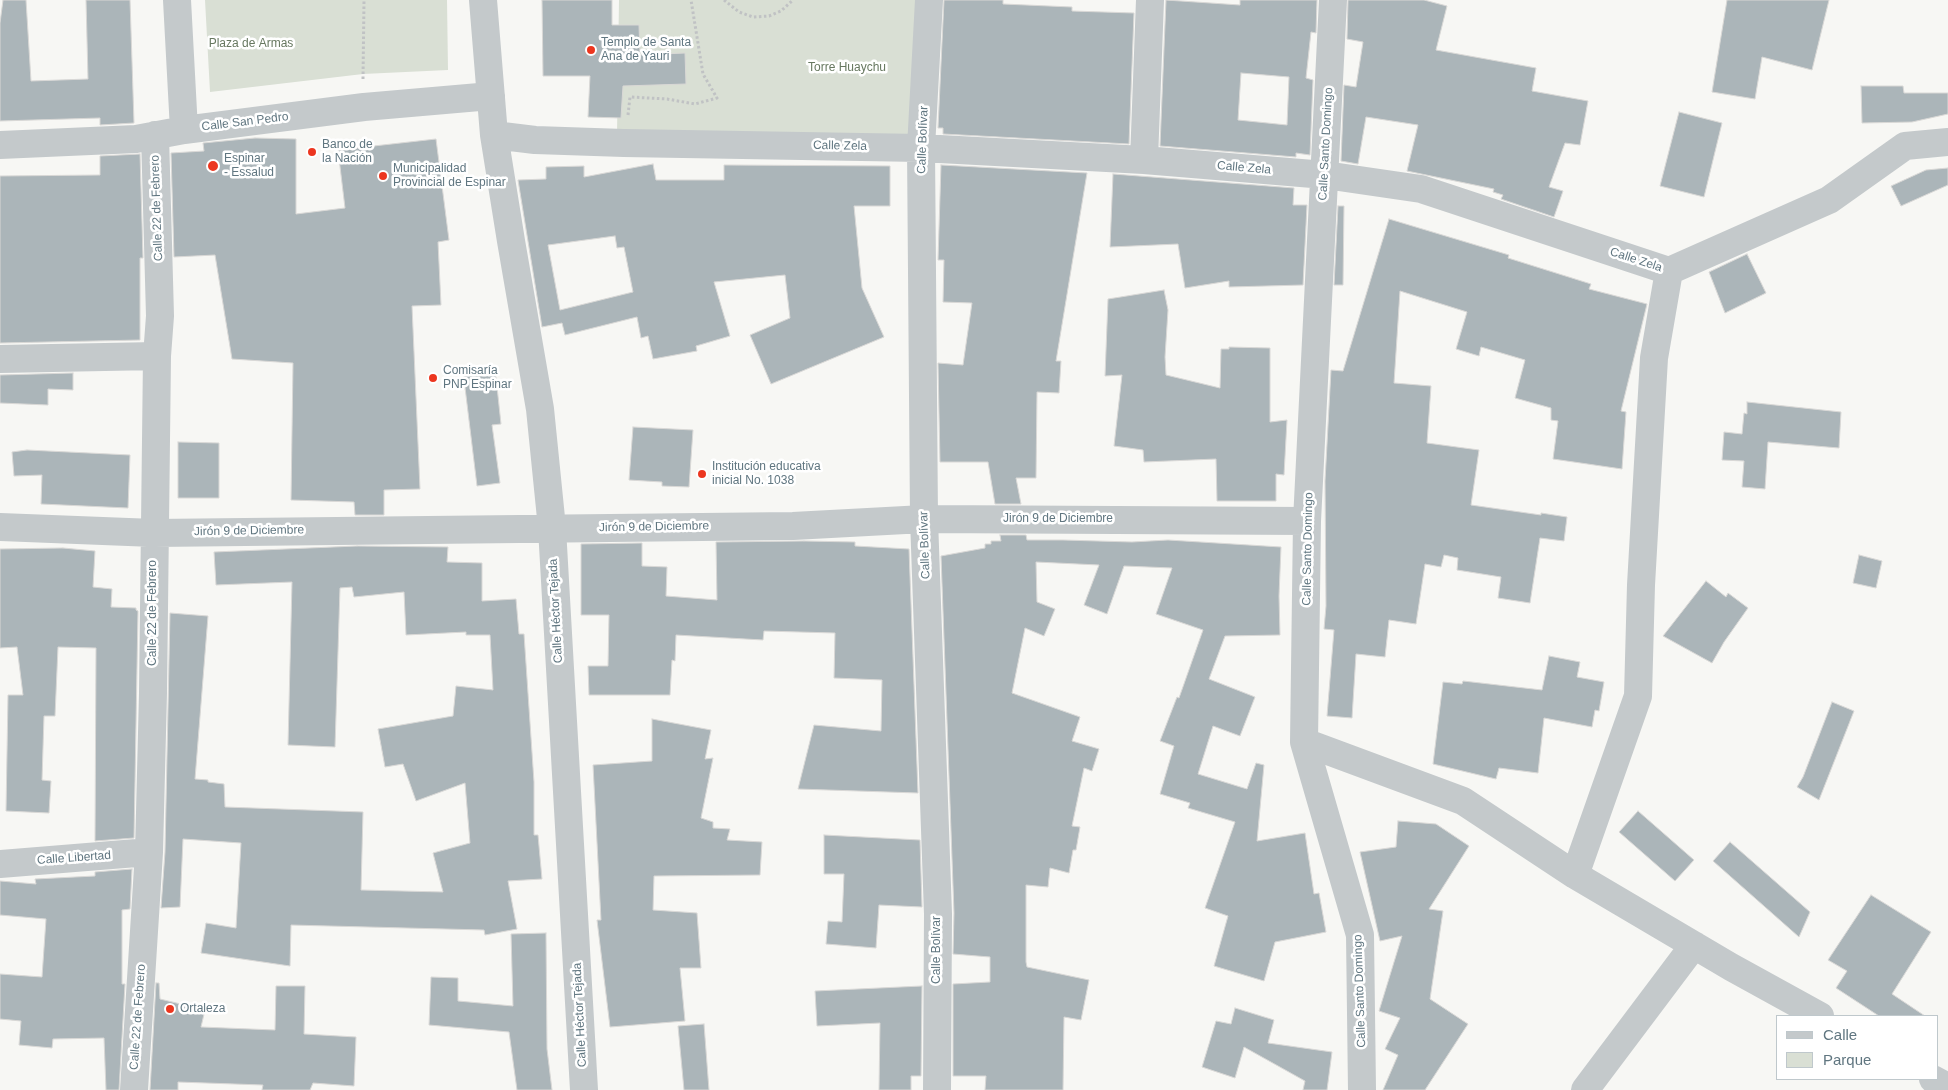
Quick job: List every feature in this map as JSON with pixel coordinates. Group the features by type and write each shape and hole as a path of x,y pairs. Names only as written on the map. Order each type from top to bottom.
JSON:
{"street":[{"path":"177,0 184,130"},
{"path":"482,0 491,96"},
{"name":"Calle Bolívar","path":"930,0 921,148 924,519 938,914 937,1090"},
{"path":"1144,160 1150,0"},
{"name":"Calle Santo Domingo","path":"1332,0 1307,521 1304,742 1360,935 1362,1090"},
{"name":"Calle San Pedro","path":"0,145 136,139 184,130 364,107 491,96"},
{"name":"Calle Héctor Tejada","path":"491,96 494,135 540,409 552,528 584,1090"},
{"name":"Calle 22 de Febrero","path":"134,1090 149,852 153,693 157,356 160,316 155,135"},
{"name":"Calle Zela","path":"494,135 534,140 624,143 921,148 1144,160 1325,175 1421,189 1669,271 1829,200 1905,146 1948,142"},
{"path":"1575,875 1638,696 1641,585 1654,358 1669,271"},
{"path":"0,359 157,356"},
{"name":"Jirón 9 de Diciembre","path":"0,527 154,533 793,526 924,519 1307,521"},
{"path":"1304,742 1463,801 1575,875 1818,1015"},
{"name":"Calle Libertad","path":"0,864 149,852"},
{"path":"1585,1090 1694,945"},
{"path":"1935,1080 1948,1087"}],"path":[{"path":"364,0 364,107"},
{"path":"624,143 630,97 667,99 695,104 717,98 703,74 691,0"},
{"path":"724,0 739,12 754,17 769,16 781,11 793,0"}],"green space":[{"name":"Plaza de Armas","path":"205,0 447,0 448,70 363,74 210,92"},
{"name":"Torre Huaychu","path":"619,0 918,0 913,137 617,134"}],"building":[{"path":"3,0 26,0 31,81 88,79 86,0 130,0 134,123 100,125 100,118 0,121 0,23"},
{"name":"Templo de Santa Ana de Yauri","path":"542,0 612,0 612,25 639,25 640,55 685,53 686,84 623,86 621,118 588,117 590,76 543,76"},
{"path":"944,0 1003,0 1003,4 1072,7 1072,11 1134,13 1129,144 943,134 943,128 938,128"},
{"path":"1166,0 1240,5 1240,0 1317,0 1316,33 1311,32 1306,78 1313,80 1310,155 1296,153 1296,157 1160,146","holes":["1241,73 1289,77 1287,125 1238,120"]},
{"path":"1348,0 1424,0 1447,6 1436,50 1536,68 1532,91 1588,101 1580,145 1565,143 1549,187 1563,191 1554,217 1501,199 1503,195 1493,192 1494,189 1407,171 1418,125 1366,117 1358,164 1341,161 1344,85 1356,87 1363,42 1347,39"},
{"path":"1727,0 1829,0 1812,70 1762,57 1755,99 1712,92"},
{"path":"1861,86 1903,86 1904,93 1948,93 1948,114 1912,122 1862,123"},
{"path":"1679,112 1722,123 1704,197 1660,186"},
{"path":"255,138 296,139 296,214 345,208 338,150 436,139 449,240 438,242 441,305 412,306 420,489 384,490 384,515 355,515 354,502 291,500 293,363 232,359 215,255 174,257 171,153 204,151 203,143"},
{"path":"140,154 143,258 140,258 140,340 0,343 0,176 100,175 100,156"},
{"path":"653,164 656,180 724,180 724,165 890,166 890,206 854,206 862,288 884,337 771,384 750,335 790,318 785,275 714,282 730,336 696,346 697,351 653,359 648,336 641,338 637,317 565,335 562,323 542,327 518,180 546,179 546,167 584,166 584,177","holes":["615,236 617,248 624,247 633,292 560,310 548,245"]},
{"path":"941,165 1087,173 1056,361 1061,361 1059,393 1037,392 1036,478 1016,478 1021,504 995,504 988,462 940,462 938,363 963,365 972,303 943,302 944,260 938,260"},
{"path":"1948,168 1948,185 1901,206 1891,186 1926,170"},
{"path":"1113,174 1294,188 1293,205 1307,205 1303,285 1229,287 1229,281 1185,288 1178,244 1110,247"},
{"path":"1338,206 1344,206 1343,285 1334,285"},
{"path":"1389,219 1509,255 1508,258 1591,284 1589,289 1647,304 1621,411 1626,412 1622,469 1553,459 1558,421 1551,420 1551,408 1515,398 1525,360 1481,347 1479,356 1456,349 1467,312 1400,291 1394,383 1431,386 1427,443 1479,450 1471,505 1567,517 1564,541 1540,538 1530,603 1498,598 1501,577 1457,570 1458,558 1444,555 1441,567 1425,564 1416,624 1389,620 1385,657 1356,654 1352,718 1327,716 1334,630 1324,629 1326,606 1325,481 1331,370 1343,371"},
{"path":"1747,254 1766,293 1725,313 1709,272"},
{"path":"1164,290 1168,310 1165,357 1166,375 1220,388 1221,349 1229,349 1229,347 1270,348 1270,422 1287,420 1284,475 1276,474 1276,501 1217,501 1216,459 1144,462 1143,450 1114,446 1122,375 1105,376 1108,299"},
{"path":"495,368 501,424 492,425 500,483 477,486 463,371"},
{"path":"73,373 73,390 48,389 48,405 0,403 0,375"},
{"path":"1747,402 1841,412 1839,448 1768,442 1765,489 1742,487 1744,461 1722,460 1724,432 1742,434 1744,413 1747,414"},
{"path":"633,427 693,430 689,487 662,486 662,482 629,480"},
{"path":"178,442 219,443 219,498 178,498"},
{"path":"27,450 130,455 128,508 41,504 42,475 14,476 12,452"},
{"path":"1000,535 1026,535 1027,540 1132,542 1168,540 1281,547 1280,635 1225,636 1209,679 1255,697 1240,736 1213,726 1198,774 1247,789 1256,763 1264,765 1257,841 1305,833 1314,894 1319,893 1326,932 1275,942 1264,981 1214,966 1228,916 1205,908 1235,822 1188,808 1190,803 1160,794 1174,746 1160,741 1177,697 1179,698 1203,630 1156,614 1172,568 1124,566 1107,614 1084,605 1099,565 1036,562 1037,602 1055,609 1044,636 1025,628 1012,693 1080,717 1072,741 1099,749 1092,771 1084,768 1072,826 1080,827 1069,873 1050,868 1048,887 1026,885 1027,967 1089,980 1081,1020 1064,1017 1063,1090 985,1090 986,1076 953,1076 953,984 990,982 990,957 953,954 954,913 941,556 985,548 985,544 991,544 991,541 1001,541"},
{"path":"716,542 855,542 855,546 909,549 918,793 798,789 814,725 881,731 882,680 834,678 835,633 764,631 763,640 676,635 675,661 672,660 670,695 589,695 588,666 608,666 609,615 581,615 581,544 642,543 642,566 667,567 666,596 717,600"},
{"path":"357,546 448,547 447,562 482,563 482,601 516,599 519,634 524,634 534,782 534,835 538,835 542,879 508,881 517,929 485,935 484,930 291,925 290,966 201,953 206,923 236,928 241,843 183,839 180,907 161,908 165,852 170,613 208,616 195,779 224,784 225,807 363,812 361,890 443,892 433,853 470,843 465,783 416,801 403,764 385,767 378,729 453,716 456,686 493,690 490,635 466,635 466,632 406,635 404,592 354,597 352,587 340,588 335,747 288,745 292,582 216,585 214,552"},
{"path":"63,548 95,551 93,587 112,589 111,607 136,608 138,611 134,838 95,841 96,648 58,647 55,716 44,716 42,780 51,781 49,813 6,811 8,695 23,695 17,647 0,648 0,549"},
{"path":"1859,555 1882,561 1876,588 1853,583"},
{"path":"1706,581 1726,597 1728,593 1748,608 1712,663 1663,636"},
{"path":"1549,656 1580,662 1577,677 1604,682 1599,711 1595,710 1592,727 1544,718 1538,773 1499,768 1496,779 1433,764 1443,682 1462,684 1463,681 1542,690"},
{"path":"1832,702 1854,711 1819,800 1797,787 1803,777"},
{"path":"652,719 711,730 705,759 713,758 701,818 713,822 713,828 730,829 727,840 762,842 760,875 654,876 653,910 697,913 701,968 680,968 685,1021 610,1027 597,920 601,920 593,765 652,761"},
{"path":"1638,811 1694,860 1675,881 1619,832"},
{"path":"1398,821 1436,824 1469,846 1429,909 1443,911 1430,999 1468,1024 1425,1090 1383,1090 1398,1055 1385,1049 1400,1018 1379,1011 1402,936 1380,941 1360,852 1396,847"},
{"path":"824,835 920,840 922,907 879,905 876,948 826,944 828,921 842,922 844,874 824,874"},
{"path":"1730,842 1810,912 1799,937 1713,861"},
{"path":"132,869 130,909 122,910 122,984 125,984 119,1090 106,1090 104,1038 53,1039 52,1048 19,1045 21,1021 0,1019 0,974 42,977 46,919 0,915 0,881 36,884 35,879 95,876 95,872"},
{"path":"1871,895 1931,932 1892,994 1924,1015 1877,1015 1836,988 1847,971 1828,960"},
{"path":"546,933 547,1049 552,1090 517,1090 509,1032 429,1025 431,977 458,978 458,1001 513,1006 511,934"},
{"path":"156,983 159,983 160,999 205,1010 201,1027 275,1030 276,986 305,986 304,1034 356,1037 354,1086 313,1083 310,1090 262,1090 263,1085 178,1082 178,1090 150,1090"},
{"path":"922,986 921,1076 911,1076 911,1090 879,1090 880,1023 817,1026 815,991"},
{"path":"1235,1008 1274,1020 1268,1043 1332,1052 1327,1090 1303,1090 1305,1081 1244,1047 1235,1078 1202,1067 1216,1021 1231,1024"},
{"path":"704,1024 709,1090 684,1090 678,1026"}],"place":[{"name":"Templo de Santa Ana de Yauri","path":"591,50"},
{"name":"Banco de la Nación","path":"312,152"},
{"name":"Espinar - Essalud","path":"213,166"},
{"name":"Municipalidad Provincial de Espinar","path":"383,176"},
{"name":"Comisaría PNP Espinar","path":"433,378"},
{"name":"Institución educativa inicial No. 1038","path":"702,474"},
{"name":"Ortaleza","path":"170,1009"}]}
